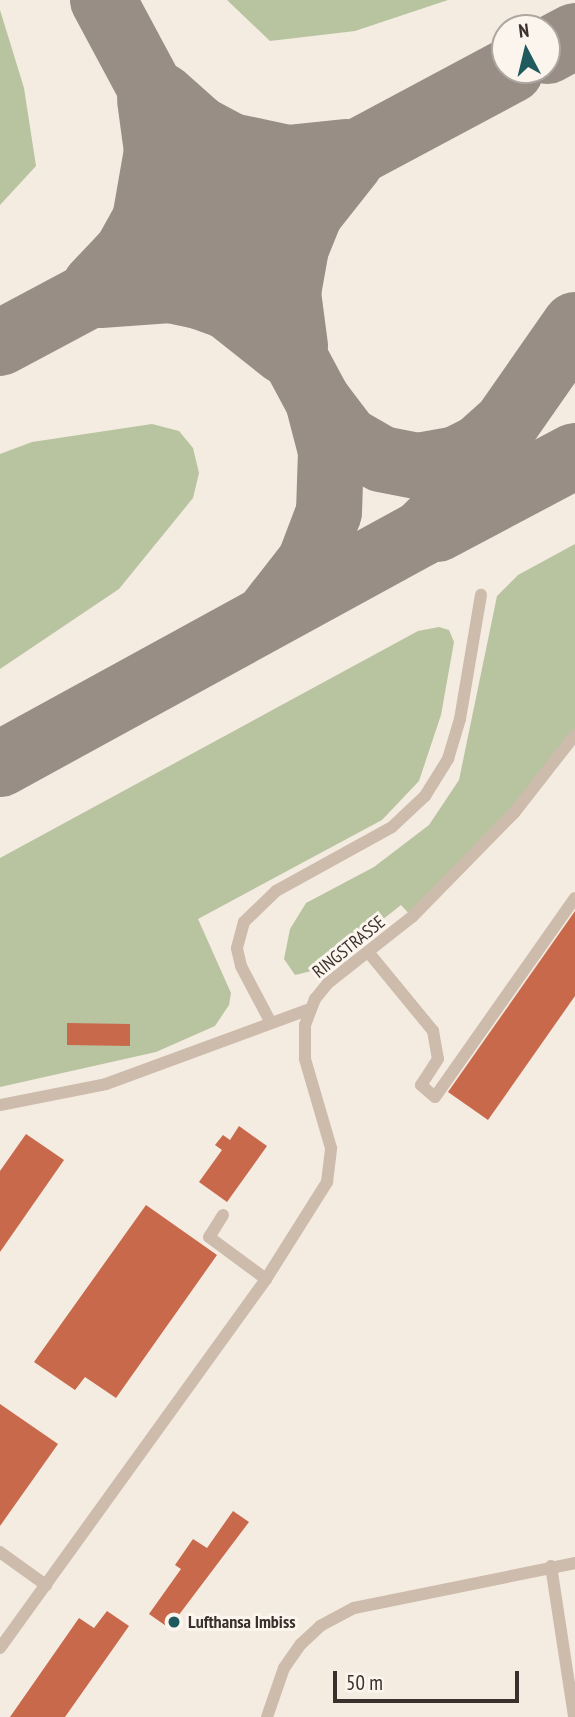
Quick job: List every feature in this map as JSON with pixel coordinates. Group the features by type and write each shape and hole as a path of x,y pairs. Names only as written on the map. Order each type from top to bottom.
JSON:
{"lane":[{"path":"271,1023 241,966 237,948 244,922 276,891 392,827 425,796 448,759 460,719 481,595"},
{"name":"RINGSTRASSE","path":"310,1009 328,983 412,918 514,813 575,736"},
{"path":"369,953 433,1031 438,1059 421,1085 435,1097 575,898"},
{"path":"0,1105 106,1084 310,1009"},
{"path":"0,1648 266,1279 327,1182 331,1148 305,1059 304,1025 310,1009"},
{"path":"223,1215 209,1237 266,1279"},
{"path":"0,1552 46,1585"},
{"path":"267,1717 284,1668 301,1644 320,1626 354,1608 575,1563"},
{"path":"551,1566 573,1717"}],"green space":[{"path":"227,0 448,0 355,31 270,41"},
{"path":"0,10 24,88 36,166 0,205"},
{"path":"152,424 179,431 193,448 199,473 193,498 119,589 0,669 0,454 32,442"},
{"path":"575,544 575,735 514,813 412,917 401,905 320,969 295,975 284,959 290,929 306,903 374,867 429,825 459,780 497,596 518,575"},
{"path":"439,627 449,630 454,642 441,715 419,781 382,820 198,919 231,993 229,1005 215,1026 156,1052 0,1087 0,858 418,631"}],"building":[{"path":"575,911 575,996 488,1120 448,1092"},
{"path":"67,1023 130,1024 130,1046 67,1045"},
{"path":"239,1126 267,1146 227,1202 199,1182 222,1150 215,1145 223,1135 230,1140"},
{"path":"26,1134 64,1160 0,1252 0,1171"},
{"path":"146,1205 217,1255 116,1398 85,1377 75,1390 34,1362"},
{"path":"0,1404 58,1444 0,1526"},
{"path":"233,1511 249,1522 169,1628 149,1614 181,1569 175,1565 193,1539 207,1548"},
{"path":"107,1611 129,1626 65,1717 10,1717 79,1618 94,1628"}],"taxiway":[{"path":"103,0 318,401 347,439 381,459 418,466 457,459 479,448 501,428"},
{"path":"561,44 575,36"},
{"path":"0,343 491,81"},
{"path":"162,96 199,129 231,146 288,158 346,152"},
{"path":"95,286 127,252 145,220 157,151 150,99"},
{"path":"295,346 288,293 296,248 310,213 351,161"},
{"path":"100,295 170,290 199,296 227,306 285,352"},
{"path":"0,764 422,533 448,507 575,325"},
{"path":"271,612 310,562 329,512 331,451 318,401"},
{"path":"437,529 575,456"}],"place":[{"name":"Lufthansa Imbiss","path":"174,1622"}]}
